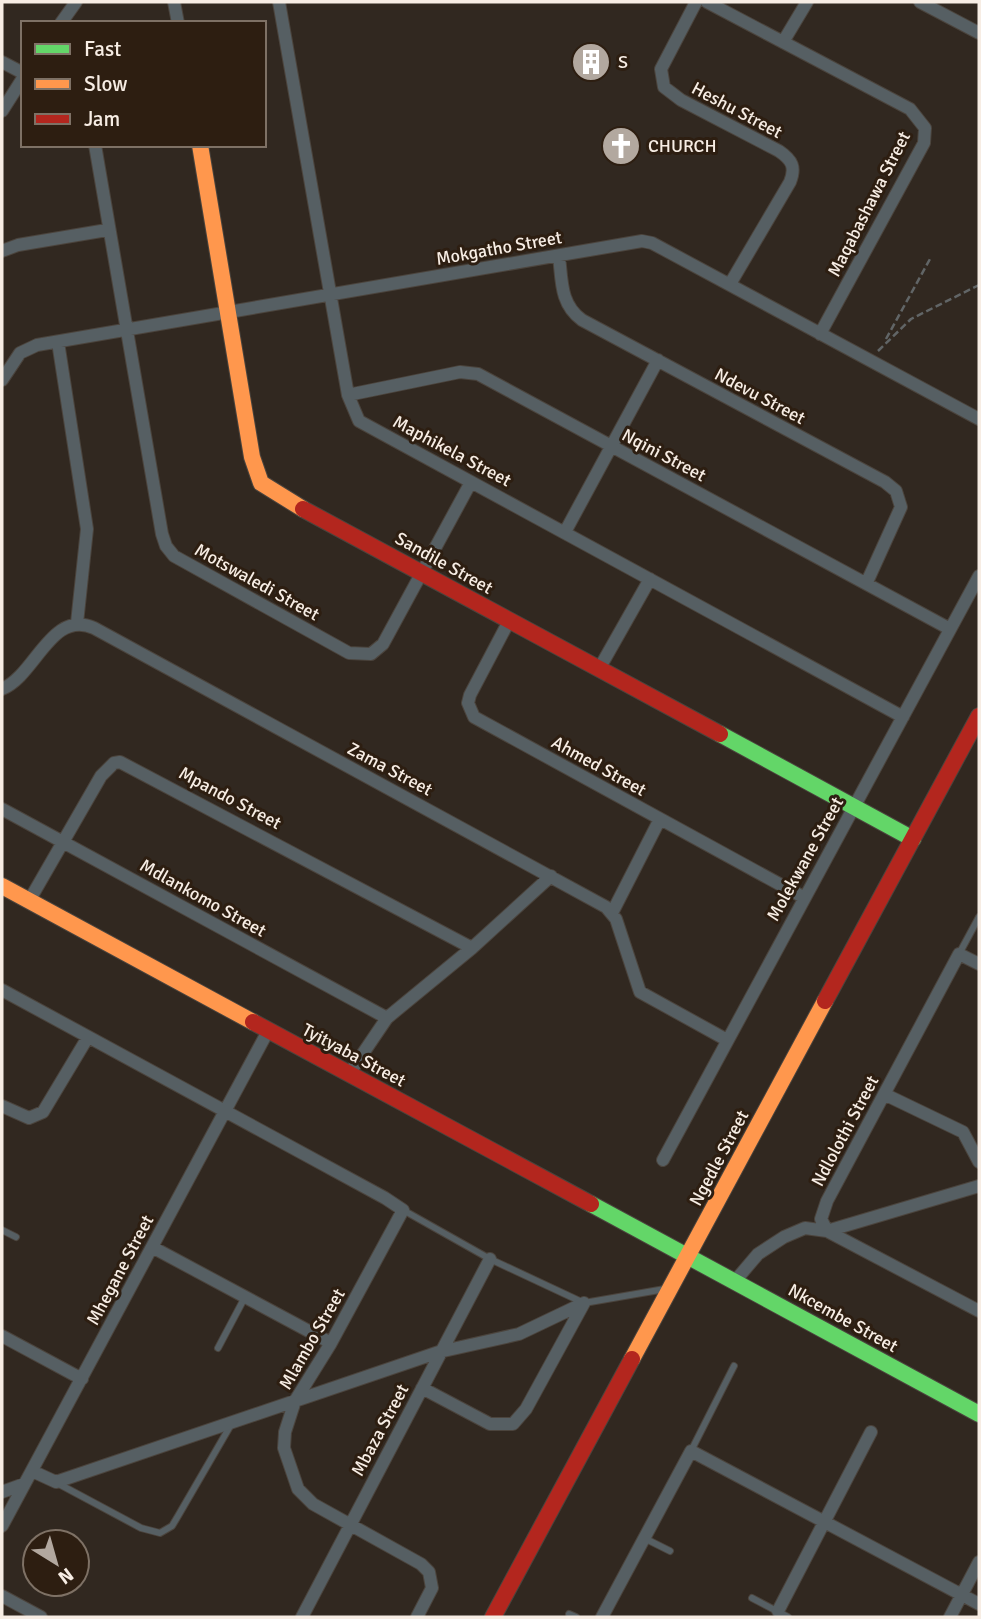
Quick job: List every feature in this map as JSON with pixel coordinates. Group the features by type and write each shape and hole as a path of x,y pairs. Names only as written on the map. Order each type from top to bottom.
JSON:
{"street":[{"path":"62,21 76,2"},
{"path":"174,2 178,21"},
{"name":"Maphikela Street","path":"279,2 348,395 359,421 903,718"},
{"name":"Heshu Street","path":"696,2 661,69 664,87 681,100 779,151 794,168 790,182 730,284"},
{"name":"Maqabashawa Street","path":"707,2 910,109 922,120 925,128 924,143 820,334"},
{"path":"783,43 807,2"},
{"path":"920,2 979,33"},
{"path":"2,62 21,74"},
{"path":"2,111 21,78"},
{"name":"Motswaledi Street","path":"95,147 107,230 162,534 166,546 174,556 358,656 371,654 383,644 471,482"},
{"name":"Sandile Street","path":"200,147 252,457 261,483 279,496 913,839"},
{"path":"2,251 19,245 107,230"},
{"name":"Mokgatho Street","path":"2,380 20,353 37,345 642,241 652,243 730,284 979,419"},
{"name":"Ndevu Street","path":"559,256 564,297 573,314 885,482 896,491 901,507 867,582"},
{"path":"2,689 16,679 60,631 77,623 87,528 58,342"},
{"path":"565,532 609,446 658,360"},
{"name":"Nqini Street","path":"348,395 460,372 478,374 950,629"},
{"name":"Molekwane Street","path":"663,1160 979,576"},
{"path":"599,669 650,579"},
{"name":"Ahmed Street","path":"509,621 470,695 468,703 474,716 803,897"},
{"name":"Zama Street","path":"77,623 94,628 551,876 611,912"},
{"name":"Ngedle Street","path":"493,1617 979,716"},
{"name":"Mpando Street","path":"29,901 65,843 101,776 108,767 120,761 472,948"},
{"name":"Mdlankomo Street","path":"2,809 387,1018"},
{"path":"660,819 611,912 640,992 727,1040"},
{"path":"349,1074 387,1018 472,948 551,876"},
{"name":"Tyityaba Street","path":"2,886 688,1256"},
{"path":"959,954 979,964"},
{"name":"Ndlolothi Street","path":"827,1231 821,1219 827,1201 959,954"},
{"path":"2,990 403,1210"},
{"name":"Mhegane Street","path":"2,1526 268,1031"},
{"path":"2,1107 29,1118 43,1112 88,1037"},
{"path":"884,1094 963,1132 979,1162"},
{"path":"827,1231 979,1186"},
{"name":"Mlambo Street","path":"403,1210 331,1343 295,1401 285,1432 284,1448 290,1473 298,1489 313,1504 421,1564 429,1572 432,1588 417,1617"},
{"path":"735,1281 758,1254 805,1227 827,1231 979,1311"},
{"path":"152,1247 331,1343"},
{"name":"Nkcembe Street","path":"688,1256 979,1414"},
{"name":"Mbaza Street","path":"302,1617 439,1352 491,1259"},
{"path":"32,1471 56,1482 439,1352 519,1334 584,1303"},
{"path":"422,1388 491,1424 513,1424 526,1409 584,1303"},
{"path":"2,1336 82,1379"},
{"path":"783,1614 826,1521 872,1432"},
{"path":"602,1617 691,1451 979,1604"},
{"path":"2,1492 24,1485"},
{"path":"950,1617 979,1562"},
{"path":"2,1597 41,1617"}],"lane":[{"path":"959,954 979,917"},
{"path":"403,1210 491,1259 584,1303 671,1288"},
{"path":"2,1230 16,1237"},
{"path":"218,1348 245,1297"},
{"path":"691,1451 734,1366"},
{"path":"56,1482 141,1528 160,1533 172,1526 233,1422"},
{"path":"646,1539 670,1551"},
{"path":"752,1598 783,1614"}],"path":[{"path":"872,361 930,259"},
{"path":"885,342 911,319 979,285"}],"traffic: fast":[{"path":"720,734 913,839"},
{"path":"591,1204 979,1414"}],"traffic: slow":[{"path":"200,147 252,457 261,483 303,509"},
{"path":"2,886 253,1022"},
{"path":"632,1359 825,1001"}],"traffic: jam":[{"path":"303,509 720,734"},
{"path":"825,1001 979,716"},
{"path":"253,1022 591,1204"},
{"path":"493,1617 632,1359"}],"place":[{"name":"S","path":"591,62"},
{"name":"CHURCH","path":"621,146"}]}
